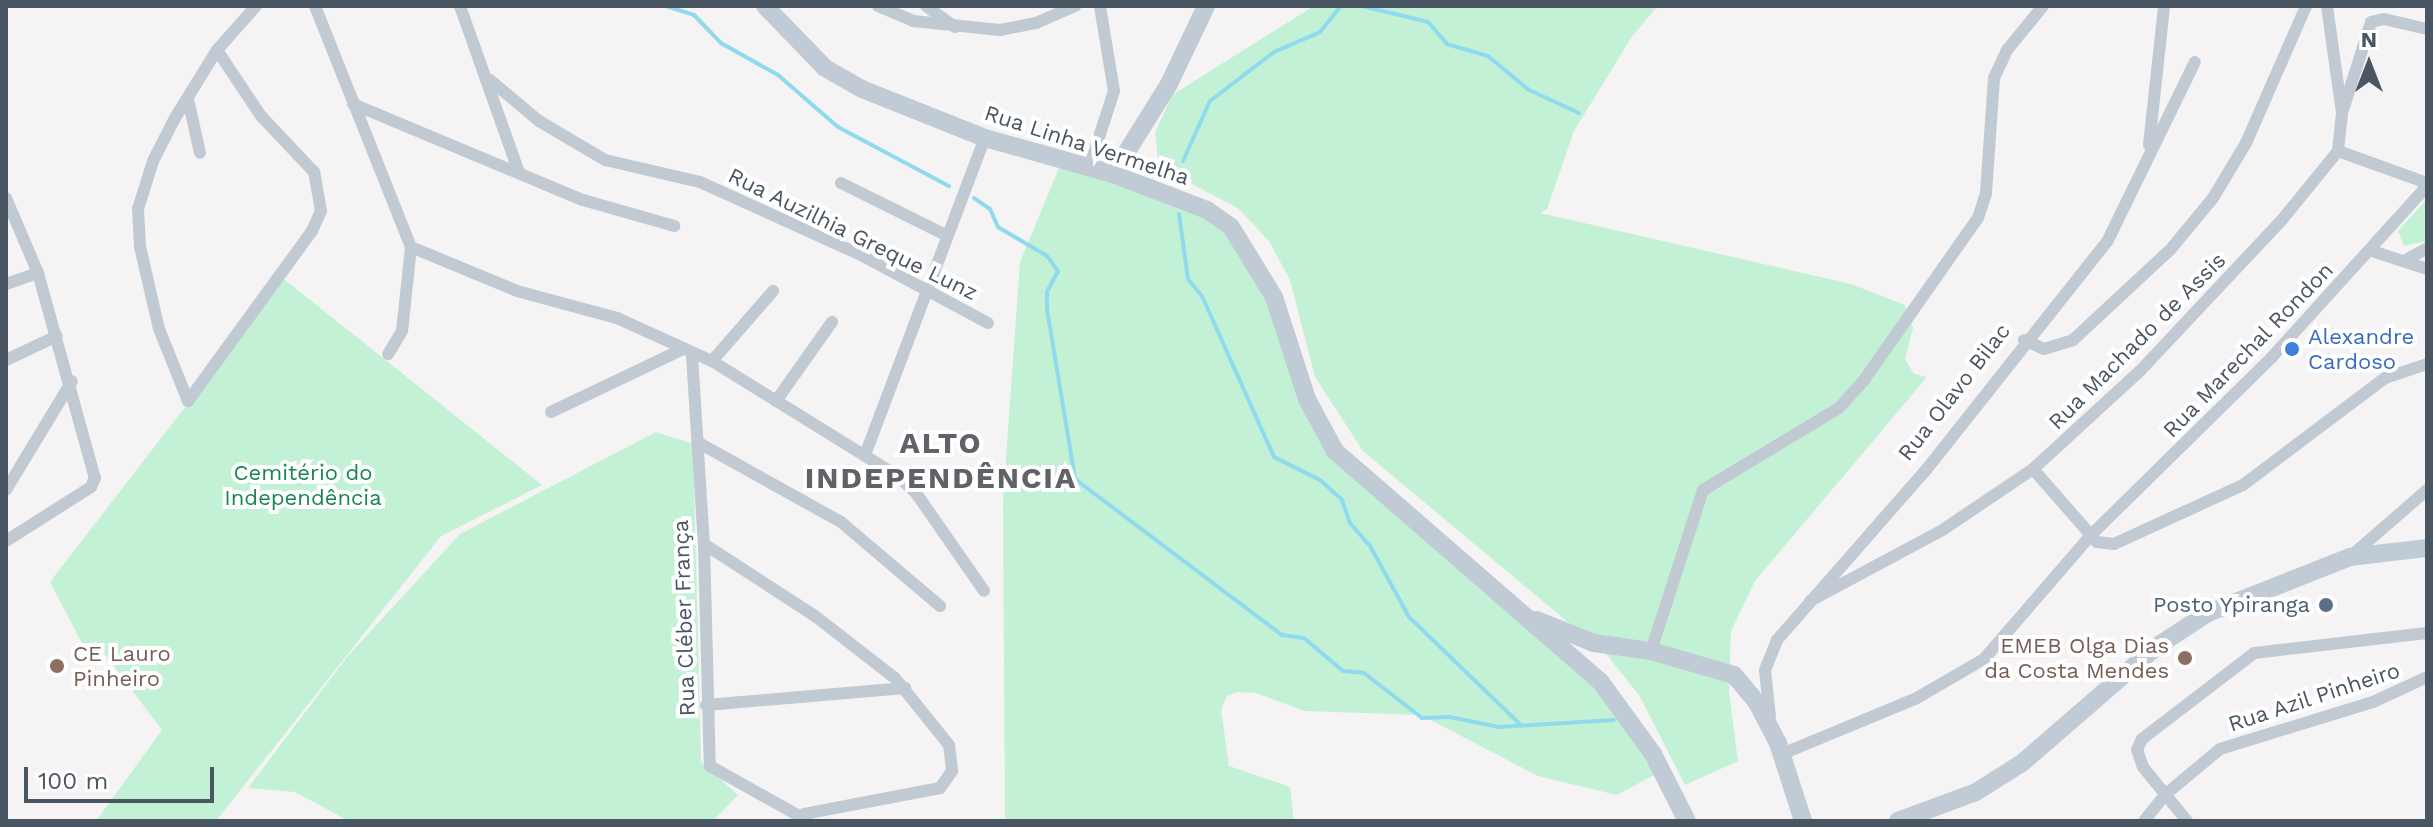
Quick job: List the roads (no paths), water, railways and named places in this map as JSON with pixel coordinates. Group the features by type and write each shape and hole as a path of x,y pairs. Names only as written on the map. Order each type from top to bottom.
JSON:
{"street":[{"path":"217,50 261,116 314,172 320,198 312,231 188,401 159,329 140,247 138,209 153,161 188,99 217,50 256,6"},
{"path":"315,6 411,247 402,331 388,354"},
{"path":"460,6 490,80 518,170"},
{"name":"Rua Linha Vermelha","path":"765,6 825,68 862,89 985,138 1113,174 1207,210 1231,227 1274,297 1307,399 1335,451 1511,608 1600,681 1653,754 1680,818"},
{"path":"878,6 913,21 958,29 1036,23 1075,6"},
{"path":"926,6 958,29"},
{"path":"1089,168 1114,91 1100,6"},
{"path":"1113,174 1169,84 1206,6"},
{"path":"1651,651 1703,490 1839,408 1864,380 1978,218 1986,193 1994,78 2007,50 2043,6"},
{"path":"2149,148 2164,6"},
{"path":"2024,340 2044,349 2073,340 2170,250 2213,198 2246,143 2306,6"},
{"path":"2327,6 2342,113"},
{"path":"2427,29 2384,19 2369,25 2342,113 2338,151 2427,184"},
{"name":"Rua Olavo Bilac","path":"1803,821 1765,692 1765,670 1777,640 1926,470 2024,340 2108,240 2149,148 2195,62"},
{"name":"Rua Auzilhia Greque Lunz","path":"490,80 539,121 605,160 700,182 861,255 988,323"},
{"path":"188,99 200,153"},
{"path":"353,104 518,170 583,200 674,226"},
{"path":"865,455 985,138"},
{"name":"Rua Machado de Assis","path":"1810,601 1944,529 2033,469 2208,302 2338,151"},
{"path":"841,183 948,236"},
{"name":"Rua Marechal Rondon","path":"1780,749 1966,673 2009,633 2091,535 2372,251 2427,184"},
{"path":"6,198 38,273 72,381 94,483 6,541"},
{"path":"411,247 517,291 617,318 686,352 712,361 865,455 916,493 984,591"},
{"path":"2404,261 2427,248"},
{"path":"2372,251 2427,269"},
{"path":"6,284 38,273"},
{"path":"712,361 773,291"},
{"path":"776,401 832,322"},
{"path":"6,360 57,336"},
{"path":"551,412 686,352"},
{"name":"Rua Cléber França","path":"686,352 699,443 710,766 806,818"},
{"path":"2033,469 2091,535 2101,544 2114,544 2243,485 2385,378 2427,364"},
{"path":"6,490 72,381"},
{"path":"699,443 841,522 940,606"},
{"path":"2350,557 2427,490"},
{"path":"704,544 815,616 905,688 949,745 952,771 940,788 806,818"},
{"path":"1898,821 1976,792 2022,763 2182,627 2350,557 2427,548"},
{"name":"Rua Olavo Bilac","path":"1511,608 1594,643 1651,651 1734,675 1756,701 1780,749"},
{"path":"2187,821 2138,756 2142,739 2254,653 2427,633"},
{"name":"Rua Azil Pinheiro","path":"2144,821 2166,794 2220,749 2413,686 2427,677"},
{"path":"2413,686 2427,692"},
{"path":"706,705 905,688"}],"waterway":[{"path":"666,6 694,15 721,43 778,75 838,127 949,186"},
{"path":"1183,161 1210,101 1274,52 1320,32 1341,6"},
{"path":"1362,6 1428,22 1447,44 1488,56 1529,90 1579,113"},
{"path":"974,198 990,209 998,227 1047,256 1058,271 1047,292 1047,309 1075,479 1282,635 1304,638 1343,671 1364,673 1422,718 1450,717 1499,727 1614,720"},
{"path":"1179,214 1188,279 1202,296 1274,457 1320,480 1342,500 1350,523 1370,546 1409,617 1521,725"}],"place":[{"name":"Alexandre Cardoso","path":"2292,349"},
{"name":"Posto Ypiranga","path":"2326,605"},
{"name":"EMEB Olga Dias da Costa Mendes","path":"2185,658"},
{"name":"CE Lauro Pinheiro","path":"57,666"}],"district":[{"name":"ALTO INDEPENDÊNCIA","path":"941,460"}],"park label":[{"name":"Cemitério do Independência","path":"303,484"}]}
